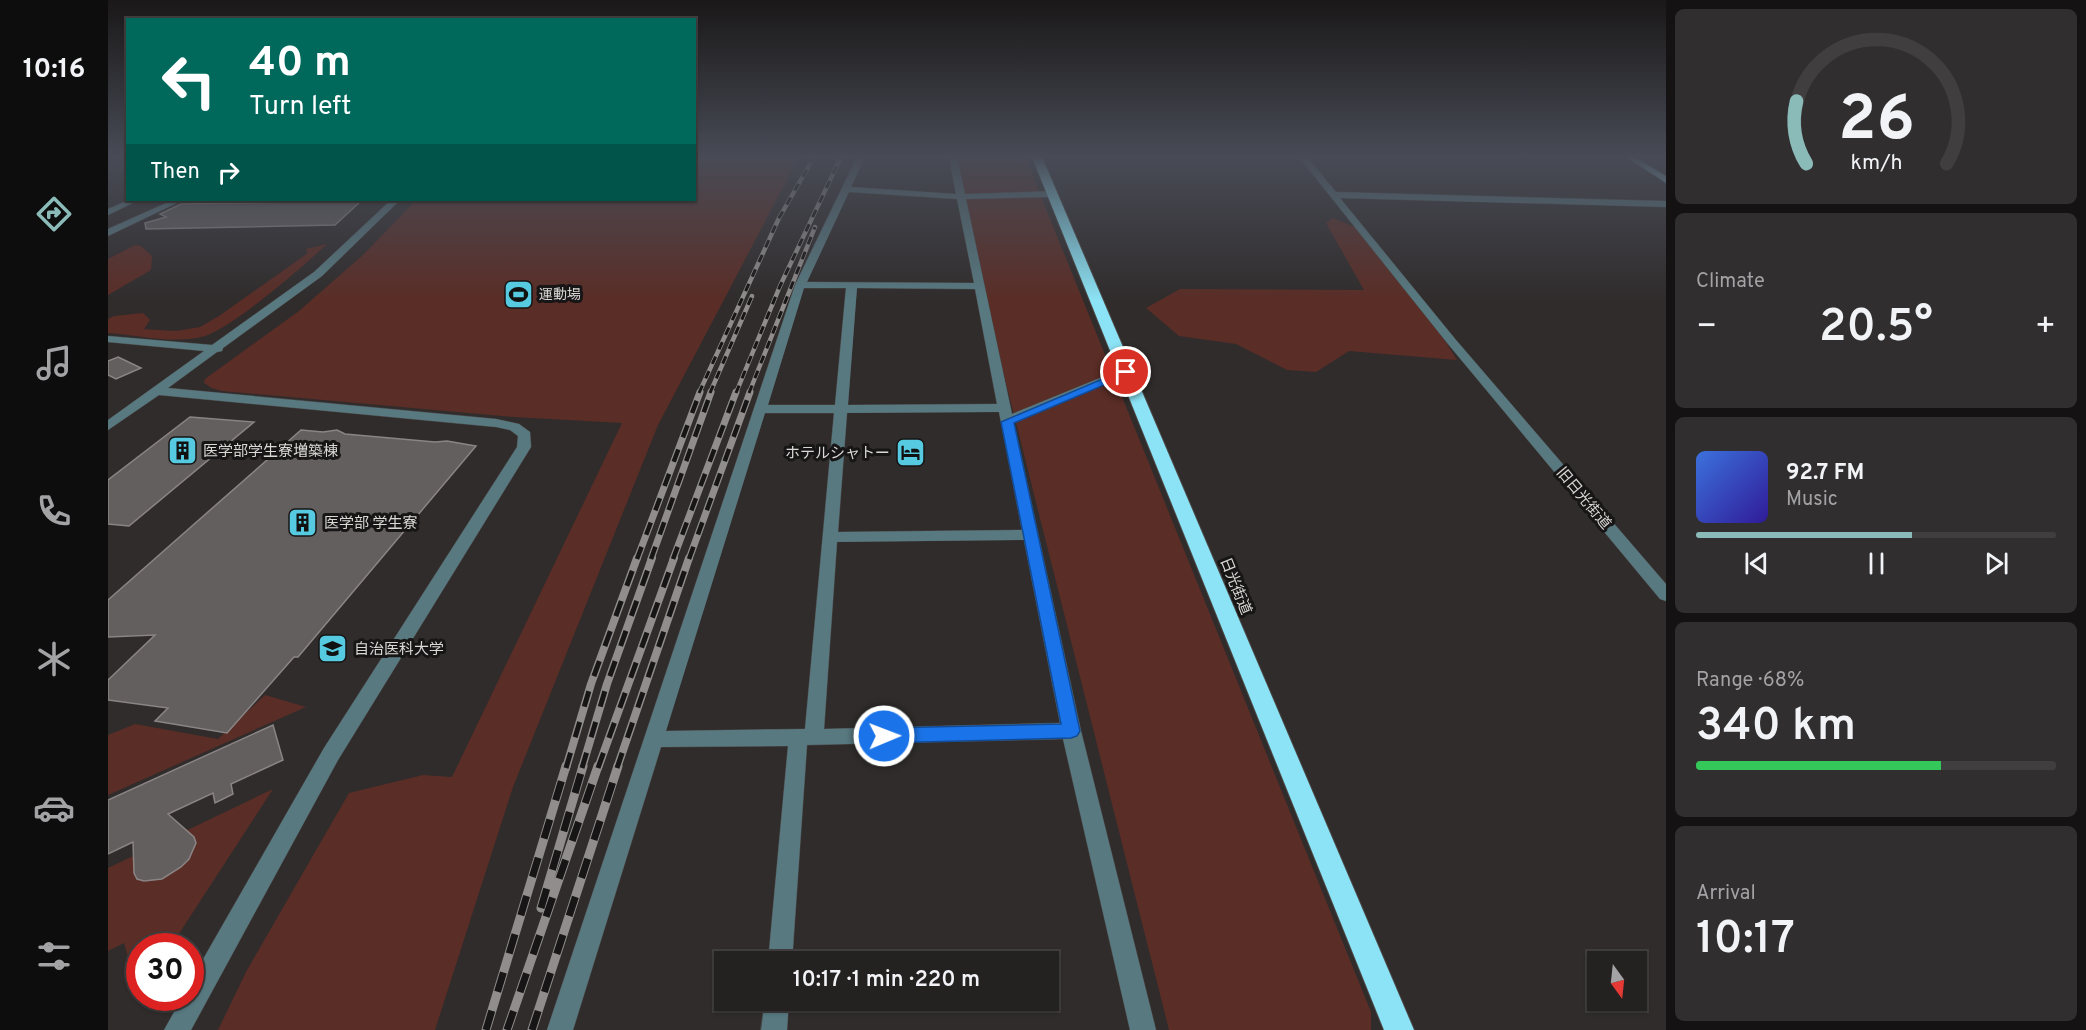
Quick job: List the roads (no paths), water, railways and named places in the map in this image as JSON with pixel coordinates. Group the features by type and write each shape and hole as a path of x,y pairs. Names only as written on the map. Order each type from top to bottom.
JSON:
{"highway":[{"name":"日光街道","path":"1058,205 1399,1030"}],"street":[{"path":"108,212 124,205"},
{"path":"108,233 168,205"},
{"path":"108,426 318,274 391,205"},
{"path":"560,1030 800,285 838,205"},
{"path":"963,205 1071,731 1143,1030"},
{"name":"旧日光街道","path":"1341,205 1666,595"},
{"path":"800,285 979,286"},
{"path":"781,951 830,537 852,285"},
{"path":"108,339 218,348"},
{"path":"760,409 842,408 1006,415 1126,372"},
{"path":"158,391 496,423 514,427 525,435 524,447 331,754 177,1030"},
{"path":"830,537 1031,536"},
{"path":"654,739 1071,731"},
{"path":"774,1030 776,1011"}],"railway":[{"path":"699,393 786,205"},
{"path":"736,393 780,286 818,205"},
{"path":"749,393 815,227"},
{"path":"710,393 752,296"},
{"path":"637,559 700,392"},
{"path":"651,559 711,392"},
{"path":"673,559 736,392"},
{"path":"689,559 750,392"},
{"path":"566,768 591,684 637,558"},
{"path":"582,768 607,684 652,558"},
{"path":"598,768 674,558"},
{"path":"617,768 689,558"},
{"path":"486,1030 566,766"},
{"path":"541,908 583,766"},
{"path":"507,1030 598,766"},
{"path":"532,1030 618,766"}],"place":[{"name":"運動場","path":"518,294"},
{"name":"医学部学生寮増築棟","path":"182,451"},
{"name":"ホテルシャトー","path":"911,453"},
{"name":"医学部 学生寮","path":"303,523"},
{"name":"自治医科大学","path":"333,649"}]}
